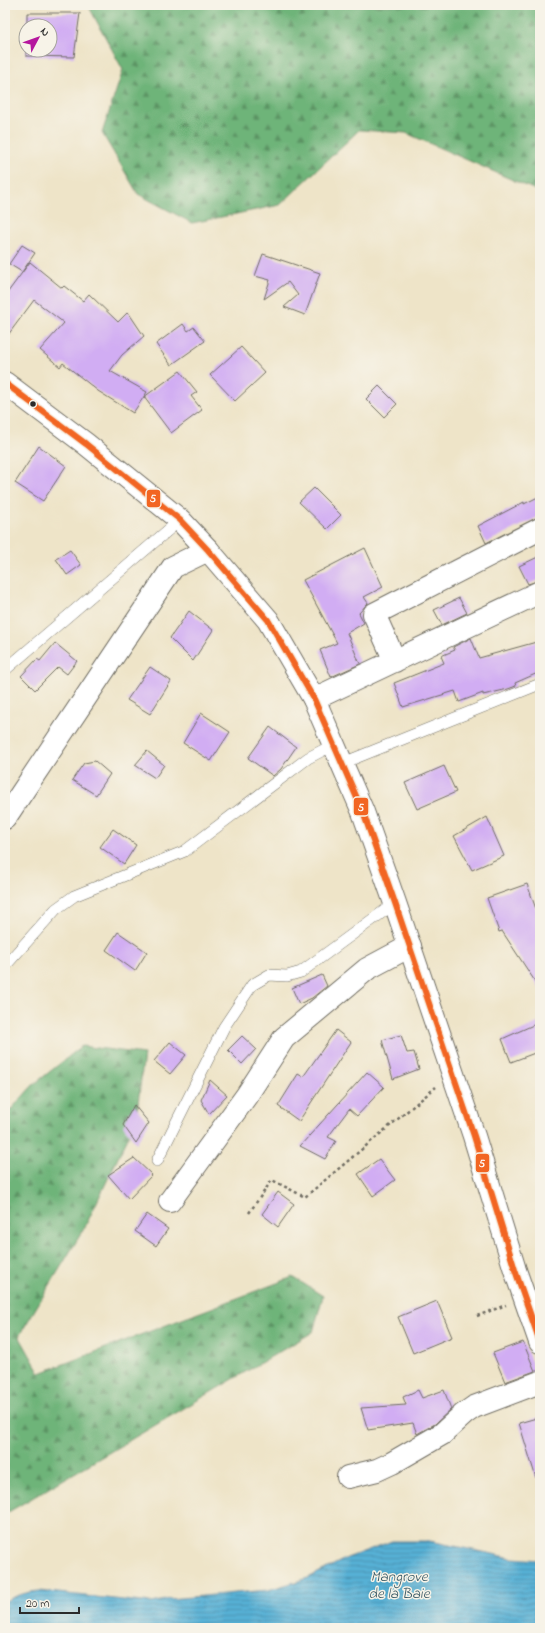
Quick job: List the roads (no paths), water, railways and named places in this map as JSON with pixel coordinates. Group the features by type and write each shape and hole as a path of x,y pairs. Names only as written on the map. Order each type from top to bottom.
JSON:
{"street":[{"path":"5,384 86,444 180,520 208,550 268,620 314,699 364,812 396,903 474,1136 515,1270 540,1342"},
{"path":"395,662 374,614 540,529"},
{"path":"5,818 173,567 208,550"},
{"path":"314,699 395,662 540,592"},
{"path":"170,1201 247,1095 284,1038 367,969 410,946"},
{"path":"348,1477 377,1470 392,1463 442,1434 474,1407 540,1382"}],"lane":[{"path":"5,670 180,520"},
{"path":"5,966 56,909 74,896 185,852 308,758 339,753 540,684"},
{"path":"157,1161 224,1027 252,985 269,975 287,976 301,972 396,903"}],"water":[{"name":"Mangrove de la Baie","path":"392,1541 430,1541 512,1558 540,1560 540,1628 5,1628 5,1601 30,1592 39,1591 152,1603 170,1599 268,1590 308,1578 347,1558"}]}
